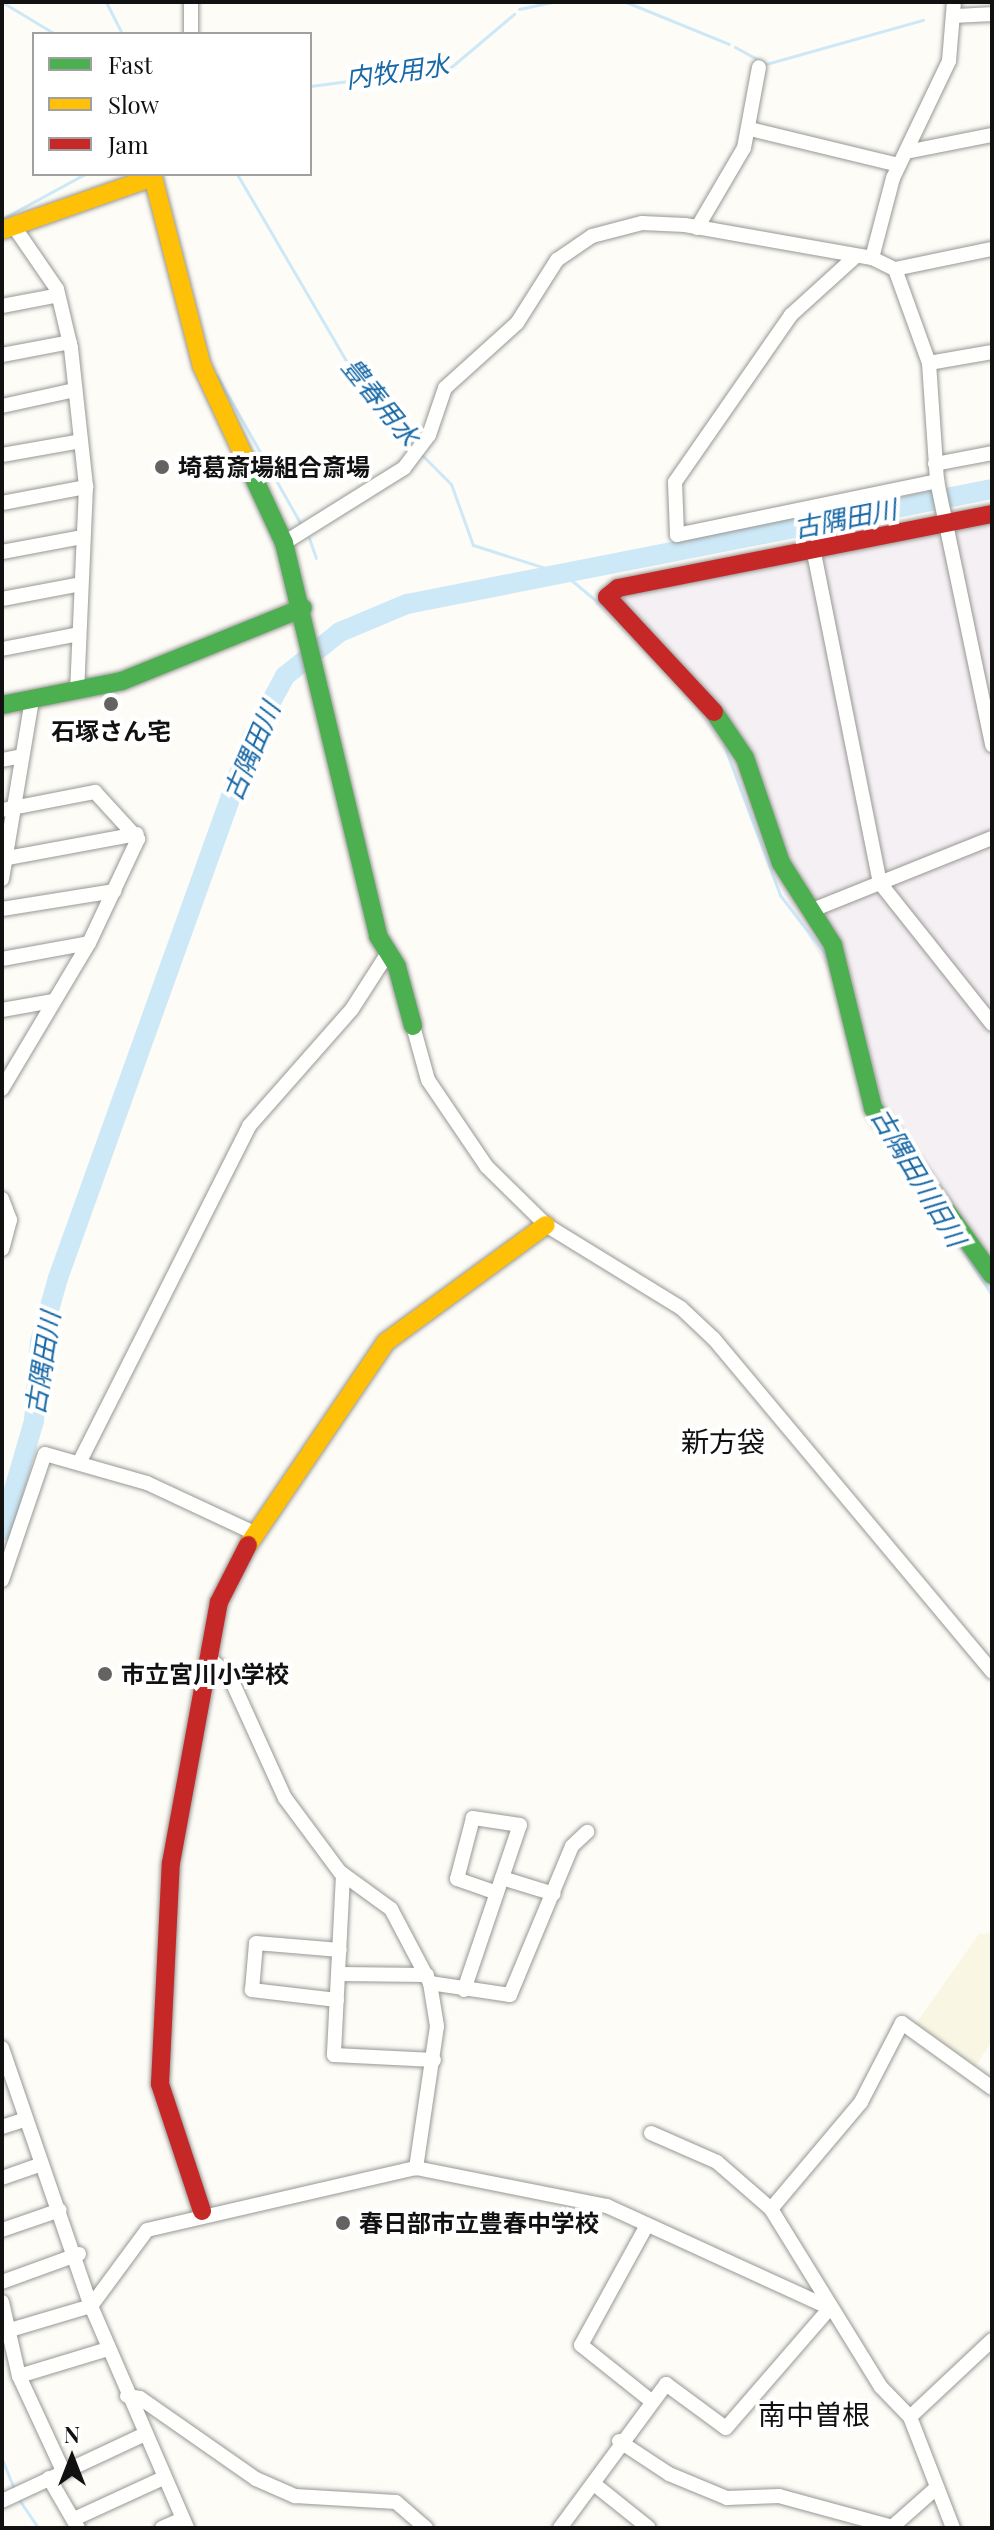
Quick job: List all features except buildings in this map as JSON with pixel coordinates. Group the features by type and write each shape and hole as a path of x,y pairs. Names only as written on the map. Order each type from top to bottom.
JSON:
{"street":[{"path":"191,2 191,32"},
{"path":"872,258 903,158 940,90 954,9 992,14"},
{"path":"697,228 750,129 759,67"},
{"path":"750,129 903,158 992,135"},
{"path":"77,690 86,487 70,342 55,296 57,289 9,229 151,176"},
{"path":"154,176 202,366 284,543 319,666 378,936 388,953 443,1106 487,1167 546,1225 681,1308 714,1339 992,1672"},
{"path":"284,543 415,456 445,388 517,323 547,272 574,246 642,223 697,228 872,258 895,269 992,249"},
{"path":"856,256 791,315 675,482 677,535 937,481"},
{"path":"895,269 929,363 937,481 992,745"},
{"path":"2,306 55,296"},
{"path":"2,355 70,342"},
{"path":"929,363 992,352"},
{"path":"2,406 75,390"},
{"path":"2,455 81,441"},
{"path":"935,464 992,453"},
{"path":"2,503 86,487"},
{"path":"992,514 945,517 618,588 607,597 662,646 722,720 745,758 781,863 833,945 884,1132 992,1275"},
{"path":"2,552 82,537"},
{"path":"813,548 880,883 992,1024"},
{"path":"2,599 81,584"},
{"path":"2,705 122,681 303,608"},
{"path":"2,649 79,634"},
{"path":"2,879 8,808 22,756 32,699"},
{"path":"2,760 22,756"},
{"path":"8,808 95,792 137,834"},
{"path":"4,859 137,834"},
{"path":"2,1089 89,943 115,891 137,834"},
{"path":"810,911 992,838"},
{"path":"2,909 115,891"},
{"path":"2,959 89,943"},
{"path":"79,1463 249,1126 352,1009 388,953"},
{"path":"2,1010 53,1001"},
{"path":"2,1199 10,1220 2,1249"},
{"path":"202,2211 160,2084 159,2056 171,1863 207,1656 229,1574 386,1342 546,1225"},
{"path":"2,1580 45,1454 212,1508 254,1533"},
{"path":"207,1656 230,1677 285,1798 343,1875 391,1909 429,1979 438,2004 434,2060 416,2168"},
{"path":"464,1990 497,1893 520,1825 473,1818 457,1879 497,1893"},
{"path":"338,1974 429,1979 464,1990 510,1995 572,1846 587,1832"},
{"path":"343,1875 334,2055 434,2060"},
{"path":"502,1878 554,1894"},
{"path":"337,2000 252,1990 256,1943 340,1950"},
{"path":"771,2209 861,2102 902,2023 992,2088"},
{"path":"2,2048 6,2074 79,2254 91,2306 143,2435 184,2523 162,2528"},
{"path":"2,2127 26,2119"},
{"path":"651,2133 717,2162 771,2209 830,2308 910,2417 953,2528"},
{"path":"2,2178 42,2164"},
{"path":"10,2330 91,2306 147,2230 202,2211 416,2168 607,2206 830,2308"},
{"path":"2,2230 60,2210"},
{"path":"647,2225 581,2345 650,2400"},
{"path":"2,2282 79,2254"},
{"path":"2,2302 19,2376 63,2471"},
{"path":"560,2528 594,2484 619,2441 666,2384 726,2428 830,2308"},
{"path":"910,2417 992,2340"},
{"path":"19,2376 108,2349"},
{"path":"127,2396 269,2484 319,2499 396,2502 426,2528"},
{"path":"2,2501 143,2435"},
{"path":"619,2441 669,2474 727,2498 779,2496 892,2527 936,2488"},
{"path":"49,2478 76,2523 163,2478"},
{"path":"594,2484 649,2528"}],"shaded area":[{"path":"992,519 992,1297 884,1132 840,990 770,870 733,765 685,692 595,604 606,595"},
{"path":"992,1933 992,2041 975,2067 914,2026 979,1934"}],"waterway":[{"name":"豊春用水","path":"2,2 52,32"},
{"name":"内牧用水","path":"106,2 121,32"},
{"name":"内牧用水","path":"519,9 552,2"},
{"name":"内牧用水","path":"626,2 729,44"},
{"name":"内牧用水","path":"312,86 450,68 514,14"},
{"name":"内牧用水","path":"735,47 766,64 923,20"},
{"name":"豊春用水","path":"2,219 81,176"},
{"name":"豊春用水","path":"238,176 358,381 413,445"},
{"name":"豊春用水","path":"217,376 300,523"},
{"name":"豊春用水","path":"421,454 451,484 473,545 564,574 607,610"},
{"name":"古隅田川","path":"2,1531 34,1421 40,1342 58,1278 253,735 285,676 340,632 407,604 992,489"},
{"name":"豊春用水","path":"309,538 316,558"},
{"name":"古隅田川旧川","path":"677,680 702,712"},
{"name":"古隅田川旧川","path":"724,745 780,895 826,955"},
{"name":"古隅田川旧川","path":"960,1246 992,1295"},
{"path":"2,2459 15,2491"},
{"path":"18,2498 38,2528"}],"traffic: fast":[{"path":"246,461 284,543 378,936 397,967 413,1026"},
{"path":"2,705 122,681 303,608"},
{"path":"714,712 745,758 781,863 833,945 873,1108 992,1275"}],"traffic: slow":[{"path":"2,230 153,177 202,366 246,461"},
{"path":"248,1545 386,1342 546,1225"}],"traffic: jam":[{"path":"714,712 607,597 618,588 992,514"},
{"path":"202,2211 160,2084 171,1863 219,1602 248,1545"}],"place":[{"name":"埼葛斎場組合斎場","path":"162,467"},
{"name":"石塚さん宅","path":"111,704"},
{"name":"市立宮川小学校","path":"105,1674"},
{"name":"春日部市立豊春中学校","path":"343,2223"}],"district":[{"name":"新方袋","path":"723,1441"},
{"name":"南中曽根","path":"814,2414"}]}
